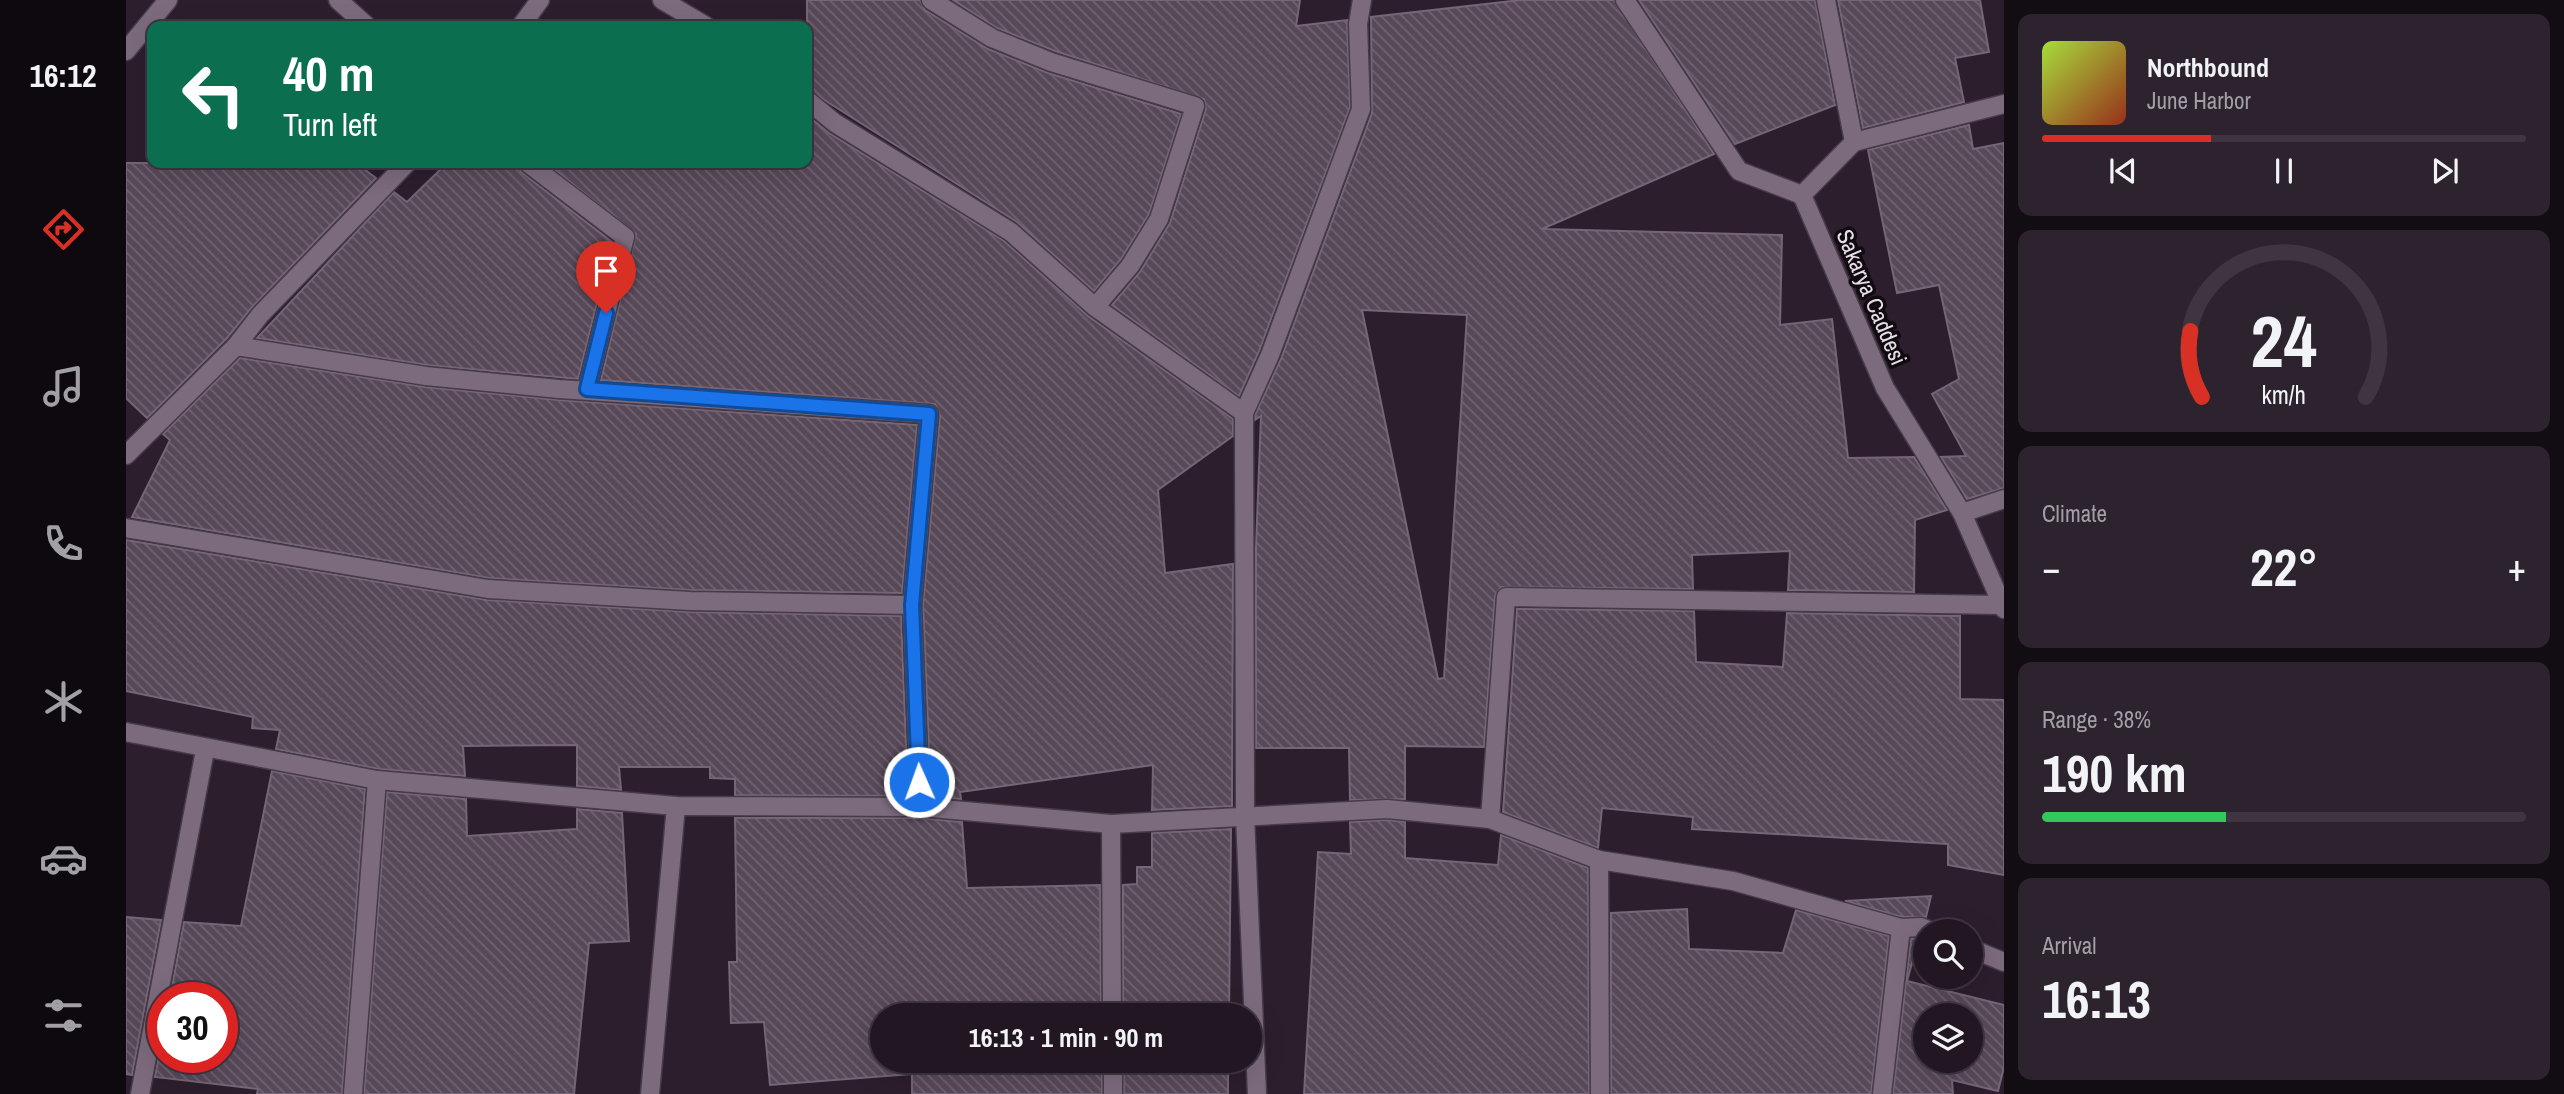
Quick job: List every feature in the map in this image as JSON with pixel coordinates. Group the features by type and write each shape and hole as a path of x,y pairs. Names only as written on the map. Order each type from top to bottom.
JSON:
{"street":[{"path":"338,0 361,21"},
{"path":"525,21 540,0"},
{"path":"662,0 698,21"},
{"path":"931,0 992,38 1051,62 1195,106 1158,219 1130,266 1095,307"},
{"path":"1257,1094 1245,816 1244,413 1270,355 1361,109 1358,24 1362,0"},
{"path":"1625,0 1739,171 1802,195 1854,142 2004,104"},
{"path":"1826,0 1854,142"},
{"path":"150,21 166,1"},
{"path":"126,51 147,25"},
{"path":"812,104 835,123 1011,232 1095,307 1244,413"},
{"path":"126,455 236,346 260,315 402,168"},
{"path":"535,168 625,237 587,389"},
{"name":"Sakarya Caddesi","path":"1802,195 1885,388 1962,513 2003,607"},
{"path":"236,346 426,376 929,414 912,605 919,807"},
{"path":"1962,513 2004,499"},
{"path":"126,528 488,589 690,601 912,605"},
{"path":"1490,820 1506,597 2003,607"},
{"path":"126,732 205,750 377,780 676,806 919,807 1111,824 1387,809 1490,820 1599,860 1733,881 1901,928 1913,927"},
{"path":"140,1094 205,750"},
{"path":"353,1094 377,780"},
{"path":"650,1094 676,806"},
{"path":"1111,824 1112,1003"},
{"path":"1599,860 1600,1094"},
{"path":"1882,1094 1901,928"},
{"path":"1983,953 2004,961"},
{"path":"1113,1073 1113,1094"}],"building":[{"path":"807,0 920,0 925,10 988,49 1048,73 1181,114 1149,214 1121,259 1094,291 1017,222 812,92 812,21 807,21"},
{"path":"953,0 1300,0 1296,26 1347,20 1350,107 1259,351 1239,396 1112,305 1140,272 1170,223 1206,109 1204,99 1055,51 997,28"},
{"path":"1521,0 1614,0 1714,154 1542,229 1782,235 1780,325 1832,319 1848,458 1914,457 1947,510 1915,520 1914,592 1788,590 1790,551 1692,555 1693,589 1501,587 1495,596 1484,747 1405,746 1405,799 1350,800 1349,748 1256,748 1256,547 1261,416 1255,420 1255,415 1281,359 1372,113 1371,17","holes":["1362,310 1467,315 1444,678 1438,679"]},
{"path":"1639,0 1815,0 1835,105 1735,144"},
{"path":"1838,0 1980,0 1989,52 1955,58 1964,102 1863,128"},
{"path":"812,119 829,133 1004,241 1088,316 1233,419 1233,436 1158,490 1165,573 1233,564 1232,806 1152,810 1153,765 960,792 961,799 931,797 923,605 940,415 935,404 601,380 636,234 552,168 812,168"},
{"path":"1969,125 1973,149 2004,143 2004,488 1967,499 1941,457 1966,456 1932,394 1959,379 1939,285 1897,293 1868,150"},
{"path":"126,163 147,163 147,168 363,168 376,178 252,307 227,338 147,418 126,398"},
{"path":"442,168 519,168 612,242 578,379 427,365 257,338 394,192 407,202"},
{"path":"240,358 425,387 558,400 917,425 902,593 690,590 489,578 132,517 170,440 163,434"},
{"path":"126,540 487,600 690,612 901,616 908,796 735,795 735,779 710,778 710,767 619,767 621,790 577,786 577,745 463,746 465,776 379,769 276,749 280,730 252,728 253,717 126,691"},
{"path":"1517,609 1694,611 1696,662 1783,667 1787,613 1960,616 1960,699 2004,700 2004,875 1948,865 1948,844 1692,829 1693,817 1602,808 1598,848 1503,812"},
{"path":"272,771 365,789 342,1094 257,1094 258,1089 155,1077 156,1073 238,1073 238,982 173,982 184,922 241,926"},
{"path":"387,792 466,799 467,836 577,829 577,809 622,813 629,941 589,943 574,1094 364,1094"},
{"path":"735,818 919,818 962,822 967,888 1100,885 1101,1003 870,1003 870,1073 1102,1073 1102,1094 912,1094 912,1074 770,1085 764,1022 731,1023 729,962 737,962"},
{"path":"1350,822 1405,822 1405,858 1498,865 1501,835 1588,868 1589,1094 1304,1094 1318,852 1351,854"},
{"path":"1231,829 1229,1003 1123,1003 1123,885 1137,884 1137,867 1152,867 1152,833"},
{"path":"1931,896 1926,917 1902,917 1845,901"},
{"path":"1687,909 1689,949 1783,953 1796,910 1889,936 1871,1094 1611,1094 1611,913"},
{"path":"126,917 161,920 149,982 147,982 132,1075 126,1074"},
{"path":"1911,939 1913,939 1913,960 1907,981 1913,982 1913,989 1939,989 2004,1005 2004,1067 1998,1091 1952,1080 1953,1094 1893,1094"},
{"path":"1124,1073 1228,1073 1228,1094 1124,1094"}],"route":[{"path":"606,313 587,389 929,414 912,605 919,782"}]}
